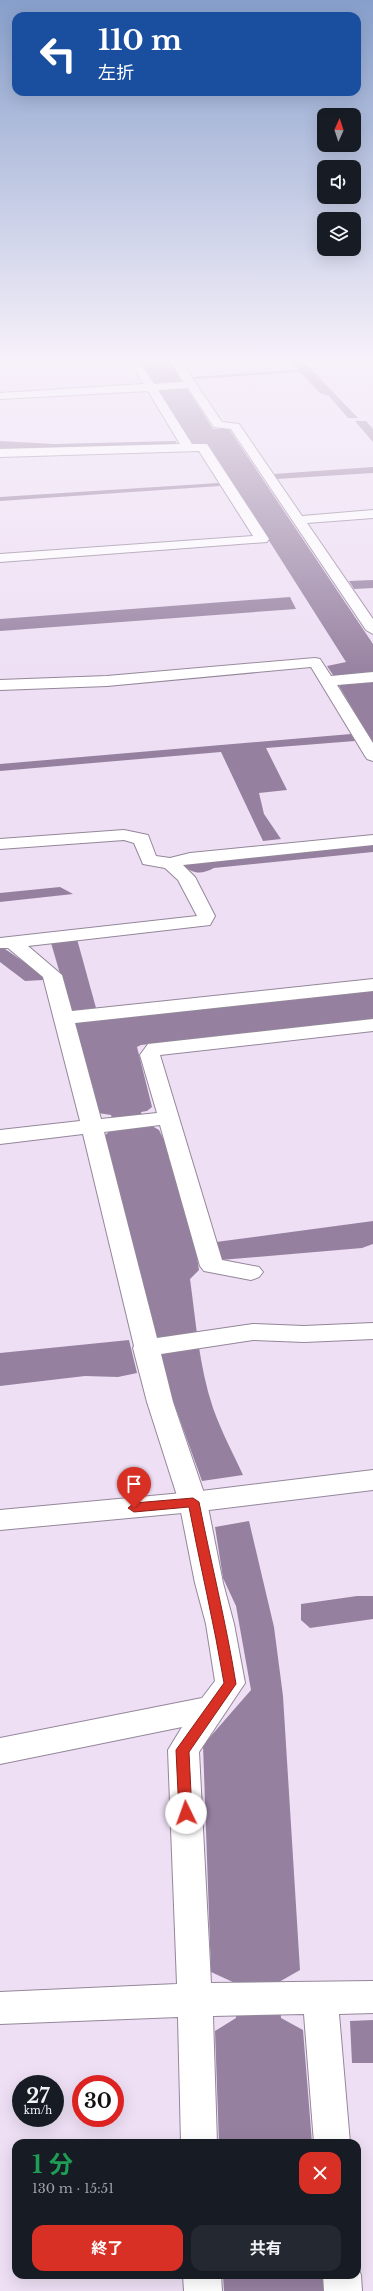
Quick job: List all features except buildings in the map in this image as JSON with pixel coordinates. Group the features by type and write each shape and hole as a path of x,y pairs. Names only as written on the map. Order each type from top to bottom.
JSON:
{"main road":[{"path":"0,558 262,539 214,464"},
{"path":"260,464 373,630"},
{"path":"298,520 373,514"},
{"path":"0,685 107,681 316,662 334,680 373,756"},
{"path":"334,680 370,678"},
{"path":"0,844 124,835 142,839 149,860 170,863 190,858 373,840"},
{"path":"6,943 203,920 206,916 186,877 170,863"},
{"path":"6,943 52,975 64,1018 100,1125 152,1347 160,1402 193,1502 220,1624 230,1684 183,1750 199,2139"},
{"path":"64,1018 373,985"},
{"path":"251,1272 212,1266 160,1119 150,1055 155,1048 373,1025"},
{"path":"0,1136 160,1119"},
{"path":"152,1347 253,1332 304,1334 373,1331"},
{"path":"0,1520 193,1502 373,1480"},
{"path":"0,1750 211,1709"},
{"path":"0,2008 194,2000 373,1997"},
{"path":"320,1998 332,2139"},
{"path":"202,2279 203,2291"},
{"path":"342,2279 344,2291"}],"shaded area":[{"path":"220,464 252,464 373,644 373,743 339,686 341,685 337,676 333,675 327,666 346,662"},
{"path":"373,467 373,473 277,479 273,474"},
{"path":"218,483 220,486 0,501 0,497"},
{"path":"373,580 373,588 354,589 349,581"},
{"path":"290,597 296,609 0,631 0,619"},
{"path":"351,734 355,741 266,748 287,790 259,793 264,814 281,839 263,841 221,752 0,771 0,764"},
{"path":"373,843 373,852 214,868 202,872 191,871 183,865 199,861"},
{"path":"60,887 73,894 0,902 0,893"},
{"path":"77,939 96,1008 71,1011 51,943"},
{"path":"0,949 5,949 43,975 43,980 25,981 0,962"},
{"path":"373,988 373,1020 141,1045 137,1047 152,1107 147,1111 141,1112 146,1127 152,1126 159,1130 166,1144 197,1257 199,1270 190,1279 198,1344 204,1376 213,1408 243,1475 202,1481 171,1395 106,1150 104,1136 110,1131 116,1130 111,1115 98,1113 74,1026 77,1021"},
{"path":"373,1221 373,1244 362,1248 221,1260 216,1242"},
{"path":"129,1340 137,1373 118,1377 85,1376 0,1386 0,1353"},
{"path":"249,1521 274,1627 283,1696 300,1970 279,1982 281,2018 303,2030 312,2139 219,2139 215,2031 236,2018 235,1983 211,1972 203,1745 251,1690 236,1606 223,1578 215,1527"},
{"path":"357,1596 373,1596 373,1619 310,1628 301,1620 301,1604"},
{"path":"373,2020 373,2063 352,2063 350,2021"},
{"path":"223,2279 323,2279 324,2291 224,2291"}],"route":[{"path":"134,1508 193,1502 220,1624 230,1684 183,1750 186,1813"}]}
